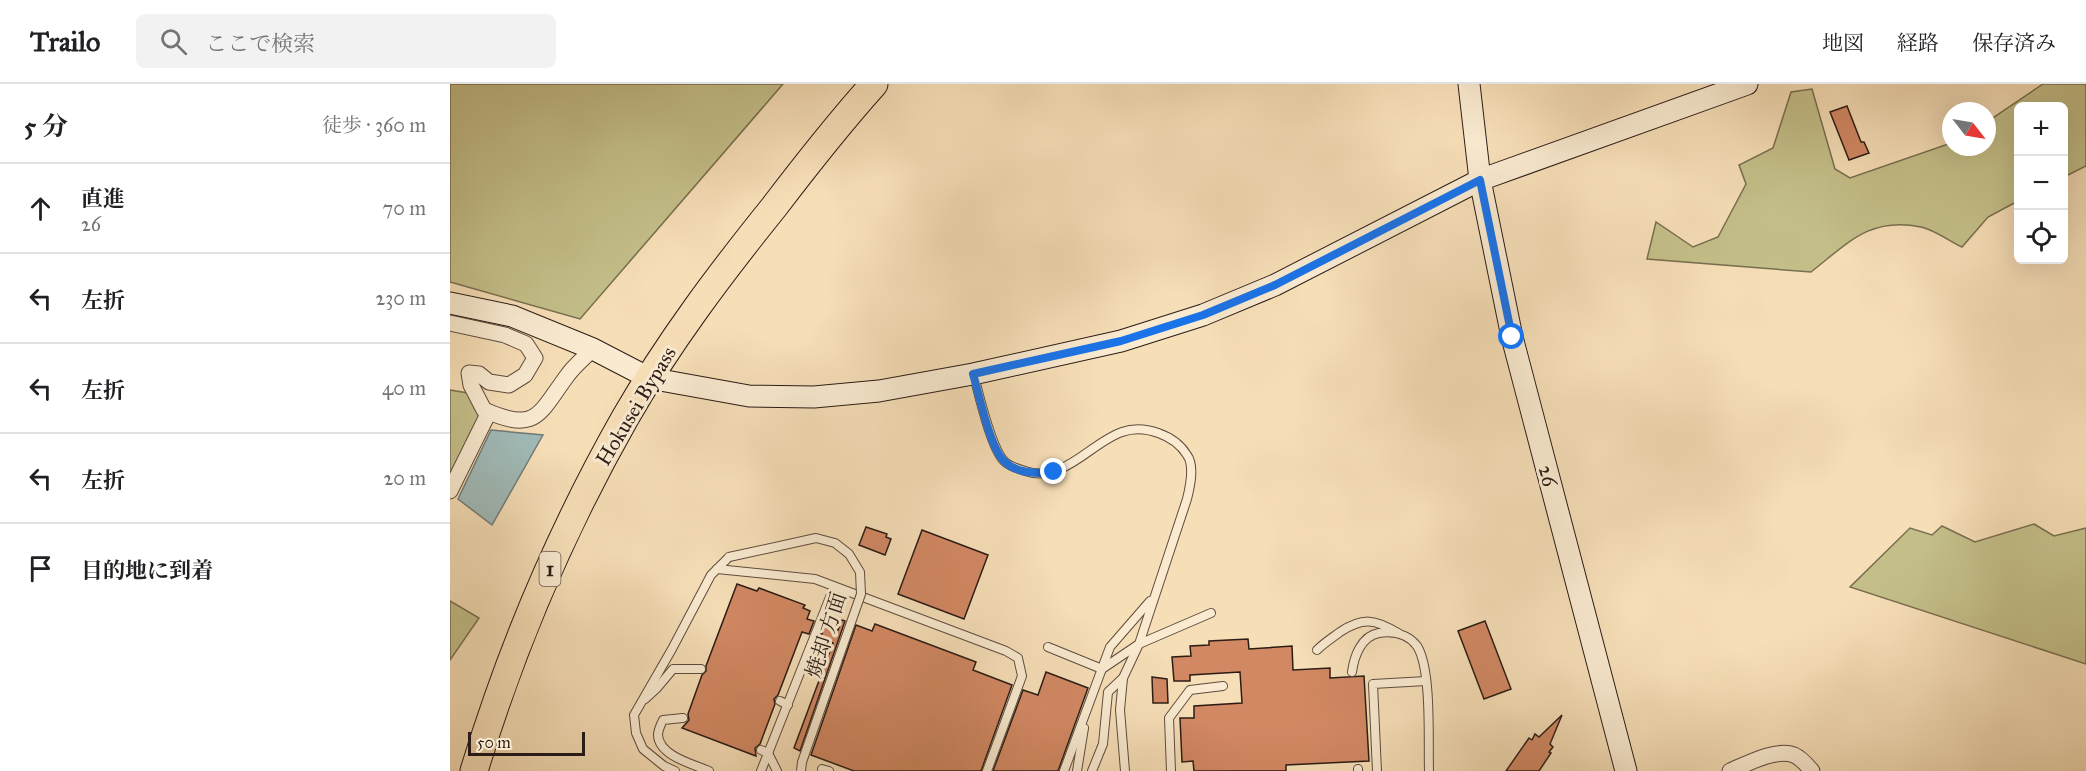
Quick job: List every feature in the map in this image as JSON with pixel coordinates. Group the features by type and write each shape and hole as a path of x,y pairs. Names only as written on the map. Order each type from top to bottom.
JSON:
{"highway":[{"name":"Hokusei Bypass","path":"474,771 492,711 535,602 577,509 625,418 649,378 716,280 874,84"}],"street":[{"name":"26","path":"1469,84 1480,180 1512,337 1626,771"},
{"path":"450,303 512,316 593,349 649,378 749,396 814,397 879,391 973,374 1121,341 1203,315 1275,285 1480,180 1747,84"},
{"path":"450,323 505,335 526,344 535,358 525,375 509,385 489,382 479,374 469,373 474,391 484,410 508,418 525,420 546,408 572,370 593,349"},
{"path":"450,491 489,412"},
{"path":"1730,771 1764,756 1792,755 1803,761 1812,771"}],"lane":[{"path":"973,374 991,437 1004,461 1017,469 1034,474 1054,472 1123,432 1140,430 1161,433 1188,456 1191,479 1187,499 1139,644 1123,678 1120,710 1125,771"},
{"name":"焼却 方面","path":"675,771 664,766 643,749 636,733 634,715 711,575 729,557 816,538 834,543 849,554 860,572 861,594 801,762 801,771"},
{"path":"717,569 815,579 1006,651 1018,658 1022,676 987,771"},
{"path":"761,771 765,751 788,705 834,586"},
{"path":"1064,771 1110,647 1154,596"},
{"path":"1102,669 1139,644 1211,613"},
{"path":"1317,650 1354,623 1375,622 1385,625 1416,646 1422,658 1426,681 1429,771"},
{"path":"1352,672 1357,653 1367,639 1375,634 1400,634"},
{"path":"1048,647 1102,669"},
{"path":"642,702 673,669 701,669"},
{"path":"1092,771 1103,744 1108,692 1123,678"},
{"path":"1377,771 1373,684 1426,681"},
{"path":"1171,771 1169,718 1190,690 1223,686"},
{"path":"780,700 788,705"},
{"path":"1077,771 1087,711"},
{"path":"683,718 663,720 658,734 662,746 673,755 709,771"},
{"path":"765,751 777,771"}],"shaded area":[{"path":"450,84 783,84 580,319 450,282"},
{"path":"2043,84 2086,84 2086,166 2068,175 2068,102 2016,102"},
{"path":"1812,89 1835,169 1850,178 1942,146 1942,156 1996,156 1996,116 2014,104 2014,203 1988,217 1962,247 1926,228 1887,225 1860,235 1811,272 1647,259 1656,222 1693,247 1718,237 1746,184 1739,165 1773,148 1791,92"},
{"path":"450,390 468,393 480,416 450,474"},
{"path":"2034,524 2054,536 2086,528 2086,664 1850,587 1910,528 1932,535 1942,526 1975,542"},
{"path":"450,601 479,618 450,660"}],"water":[{"path":"491,430 543,435 492,525 458,499"}],"building":[{"path":"1847,106 1861,142 1864,142 1869,153 1849,160 1830,112"},
{"path":"866,527 887,534 886,537 891,539 885,555 859,545"},
{"path":"922,530 988,555 964,619 898,594"},
{"path":"737,584 757,591 759,588 805,605 803,608 810,611 807,619 814,621 809,634 802,632 778,695 774,699 775,704 760,744 755,748 756,756 682,728 689,720 688,714"},
{"path":"842,620 845,621 800,751 794,748 833,643 820,639 825,626 838,630"},
{"path":"1485,621 1511,689 1484,699 1458,631"},
{"path":"875,624 976,662 973,670 1012,685 981,771 854,771 811,755 856,625 872,631"},
{"path":"1248,639 1249,649 1292,646 1293,670 1330,668 1330,678 1364,676 1369,761 1286,765 1286,771 1194,771 1193,761 1182,762 1180,718 1194,718 1194,706 1242,703 1240,672 1190,675 1190,681 1174,681 1172,657 1191,656 1190,646 1209,645 1209,641"},
{"path":"1046,672 1088,688 1058,771 993,771 1023,690 1038,695"},
{"path":"1152,677 1167,679 1168,703 1153,703"},
{"path":"1562,715 1550,744 1553,747 1549,752 1551,753 1539,771 1506,771 1529,738 1532,740 1535,734 1539,737"}],"route":[{"path":"1054,472 1034,474 1017,469 1004,461 991,437 973,374 1121,341 1203,315 1275,285 1480,180 1512,337"}]}
